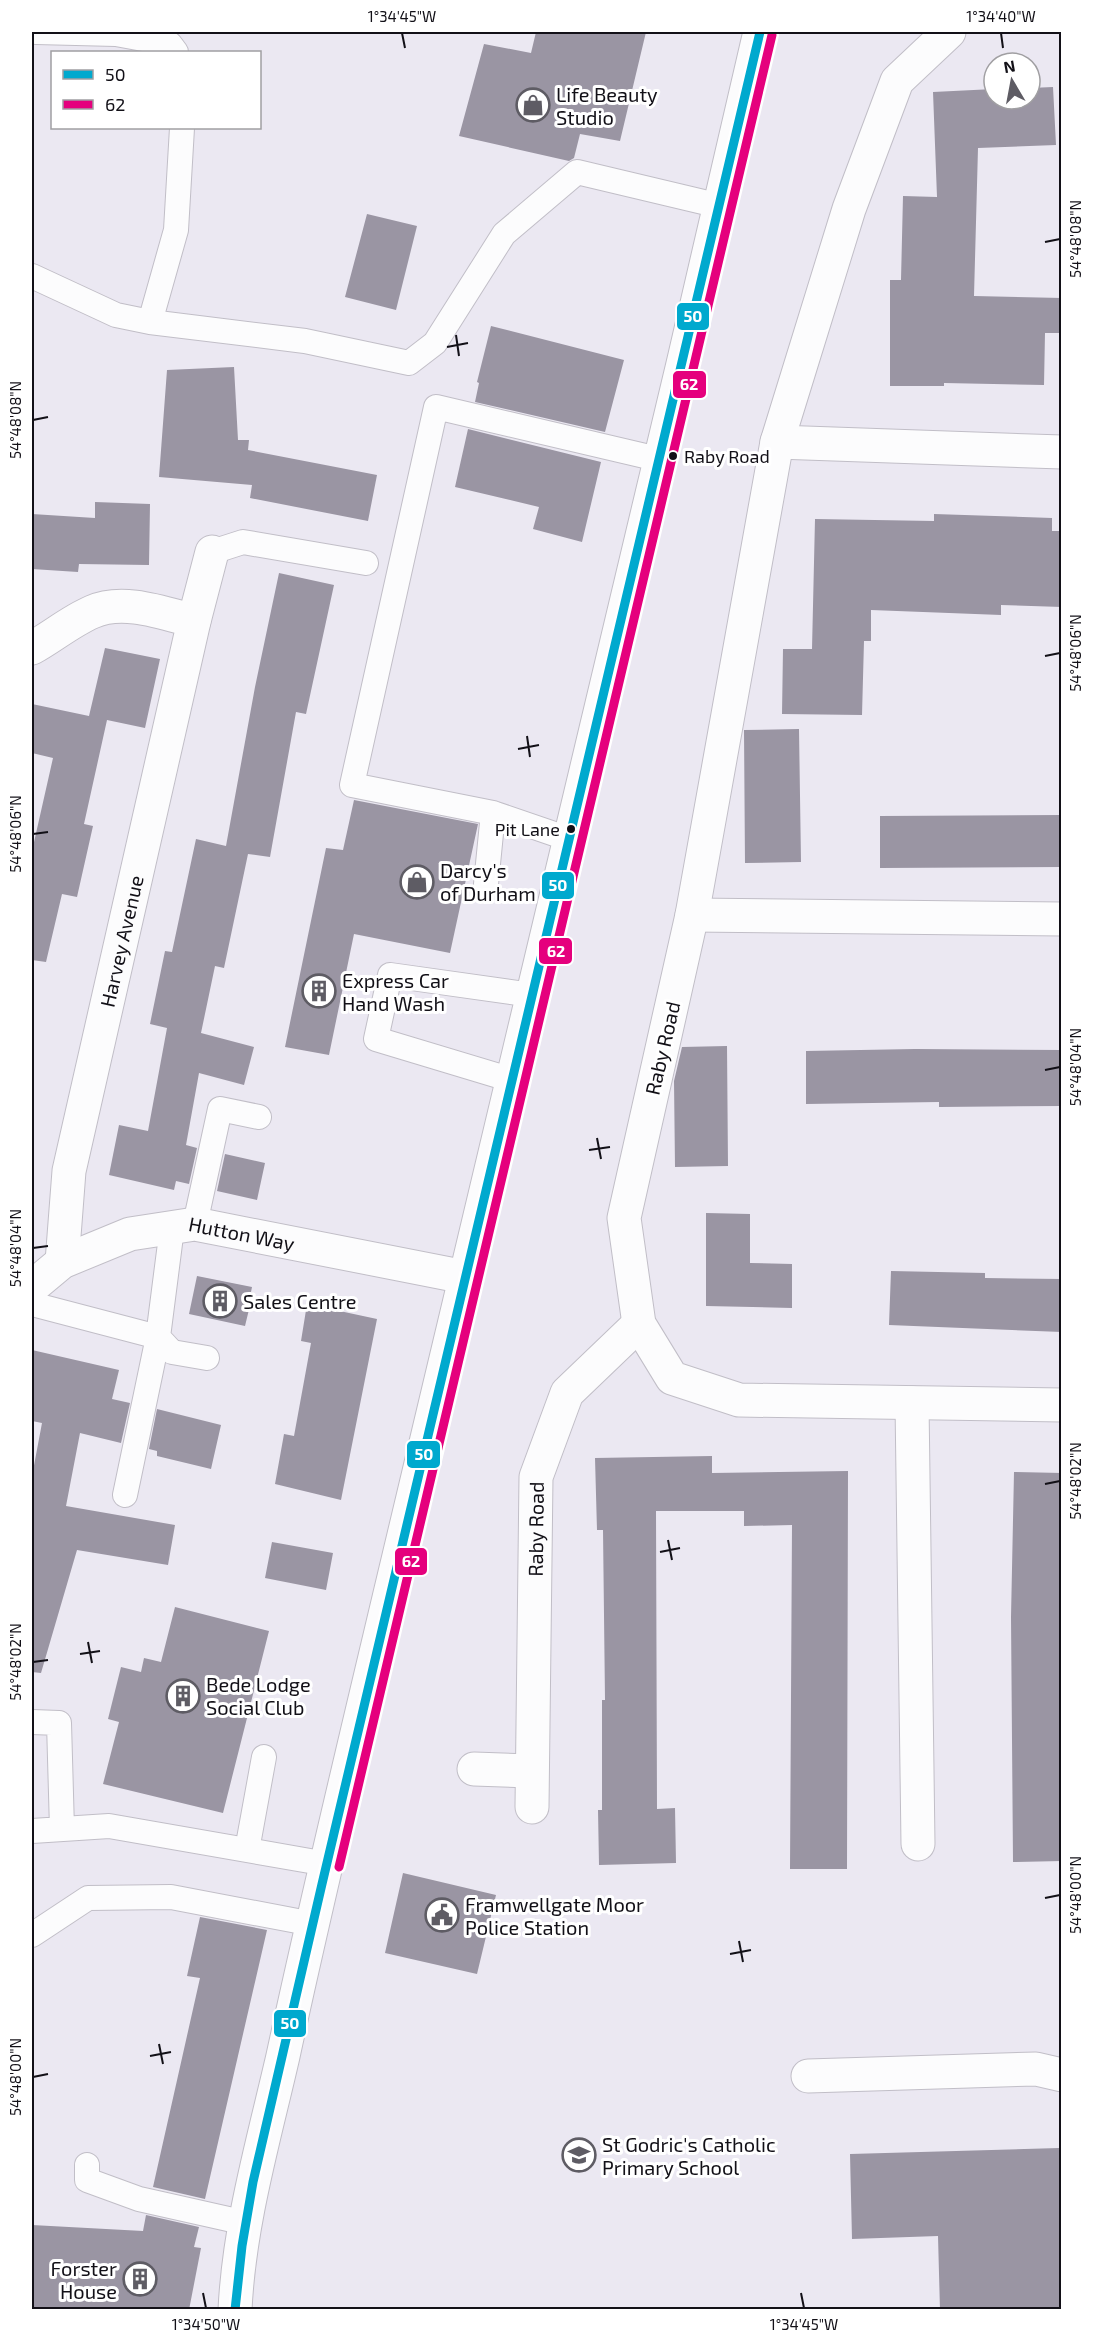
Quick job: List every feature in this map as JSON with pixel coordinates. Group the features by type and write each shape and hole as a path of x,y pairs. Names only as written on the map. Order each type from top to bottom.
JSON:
{"street":[{"path":"235,2310 246,2223 313,1924 569,839 662,460 760,32"},
{"name":"Raby Road","path":"949,32 897,81 849,209 777,442 692,915 624,1218 639,1324 672,1378 738,1400 1062,1405"},
{"path":"777,442 1062,452"},
{"name":"Harvey Avenue","path":"62,1262 69,1171 194,621 212,552"},
{"path":"32,648 94,611 117,607 150,610 194,621"},
{"path":"692,915 1062,919"},
{"name":"Hutton Way","path":"32,1287 62,1262 130,1234 184,1226 465,1276"},
{"name":"Raby Road","path":"532,1807 536,1477 567,1393 639,1324"},
{"path":"912,1403 918,1844"},
{"path":"474,1768 531,1771"},
{"path":"808,2076 1036,2069 1062,2075"}],"lane":[{"path":"36,32 116,34 170,44 175,51"},
{"path":"150,322 176,230 182,129"},
{"path":"32,276 116,315 150,322 305,341 409,363 435,343 504,234 577,172 720,206"},
{"path":"569,839 493,813 352,785 436,407 662,460"},
{"path":"212,552 243,542 366,563"},
{"path":"486,884 493,813"},
{"path":"512,1080 376,1039 390,975 532,995"},
{"path":"125,1495 184,1226 220,1109 259,1117"},
{"path":"32,1304 158,1337 172,1352 207,1358"},
{"path":"32,1722 59,1723 62,1829"},
{"path":"247,1850 264,1757"},
{"path":"32,1831 109,1826 327,1864"},
{"path":"32,1935 88,1898 171,1897 313,1924"},
{"path":"87,2165 87,2180 139,2199 246,2223"}],"building":[{"path":"536,32 646,32 620,141 580,134 574,158 569,161 459,136 484,44 531,53"},
{"path":"1042,87 1053,87 1056,145 978,148 974,296 1062,298 1062,333 1045,333 1044,385 944,383 944,386 890,386 890,280 901,280 903,196 937,197 933,92 982,90 982,111 1042,111"},
{"path":"367,214 417,226 396,310 345,297"},
{"path":"491,326 624,360 605,432 475,402 479,383 477,382"},
{"path":"234,367 238,440 249,440 248,450 377,475 368,521 250,498 252,485 159,477 167,370"},
{"path":"468,429 601,462 582,542 533,529 539,507 455,487"},
{"path":"95,502 150,504 149,565 79,564 78,572 32,569 32,514 95,518"},
{"path":"934,514 1052,518 1052,531 1062,531 1062,607 1001,605 1001,615 871,610 871,641 864,641 862,715 782,714 783,649 812,649 815,519 934,521"},
{"path":"279,573 334,585 306,714 296,712 270,857 248,854 224,968 215,966 201,1033 254,1047 244,1085 199,1073 186,1145 197,1148 189,1184 176,1181 174,1190 109,1175 119,1125 148,1131 167,1028 150,1024 165,951 172,952 196,839 226,846 255,687"},
{"path":"105,648 160,659 145,728 107,720 84,824 93,826 77,897 62,894 46,962 32,960 32,851 53,758 32,753 32,704 89,716"},
{"path":"799,729 801,862 745,863 744,730"},
{"path":"354,800 478,824 450,953 354,934 329,1055 285,1047 326,848 343,850"},
{"path":"1062,815 1062,867 880,868 880,816"},
{"path":"727,1046 728,1166 675,1167 674,1081 682,1047"},
{"path":"1062,1050 1062,1106 939,1107 939,1102 806,1104 806,1051"},
{"path":"225,1154 265,1163 257,1200 217,1191"},
{"path":"706,1213 750,1214 750,1263 792,1264 792,1308 706,1306"},
{"path":"891,1271 985,1273 985,1278 1062,1279 1062,1332 889,1325"},
{"name":"Sales Centre","path":"197,1276 252,1287 251,1292 253,1293 245,1326 189,1314"},
{"path":"307,1304 377,1319 341,1500 275,1484 284,1434 294,1436 311,1343 301,1341"},
{"path":"32,1350 119,1370 112,1399 130,1403 121,1443 80,1433 66,1506 175,1525 168,1565 77,1550 41,1673 32,1672 32,1476 42,1423 32,1421"},
{"path":"157,1409 221,1425 211,1469 157,1456 157,1451 149,1449"},
{"path":"712,1456 712,1473 848,1471 847,1869 790,1869 792,1525 744,1526 744,1511 656,1511 657,1809 675,1808 676,1863 599,1865 598,1810 602,1810 602,1700 605,1700 603,1530 597,1530 595,1458"},
{"path":"1014,1472 1062,1473 1062,1861 1013,1862 1011,1617"},
{"path":"272,1542 333,1553 326,1590 265,1578"},
{"name":"Bede Lodge Social Club","path":"175,1607 269,1631 223,1813 103,1784 119,1722 108,1719 121,1667 141,1672 144,1658 161,1662"},
{"name":"Framwellgate Moor Police Station","path":"403,1873 496,1895 477,1974 385,1953"},
{"path":"200,1917 267,1930 205,2199 153,2187 200,1978 187,1976"},
{"path":"1059,2148 1062,2310 940,2310 938,2236 852,2239 850,2154"},
{"path":"146,2215 199,2227 194,2247 201,2248 189,2310 32,2310 32,2225 143,2231"}],"transit line":[{"name":"50","path":"235,2310 242,2246 253,2182 760,32"},
{"name":"62","path":"339,1867 772,35"}],"place":[{"name":"Life Beauty Studio","path":"533,105"},
{"name":"Raby Road","path":"673,456"},
{"name":"Pit Lane","path":"571,829"},
{"name":"Darcy's of Durham","path":"417,882"},
{"name":"Express Car Hand Wash","path":"319,991"},
{"name":"Sales Centre","path":"220,1301"},
{"name":"Bede Lodge Social Club","path":"183,1696"},
{"name":"Framwellgate Moor Police Station","path":"442,1915"},
{"name":"St Godric's Catholic Primary School","path":"579,2155"},
{"name":"Forster House","path":"140,2279"}]}
